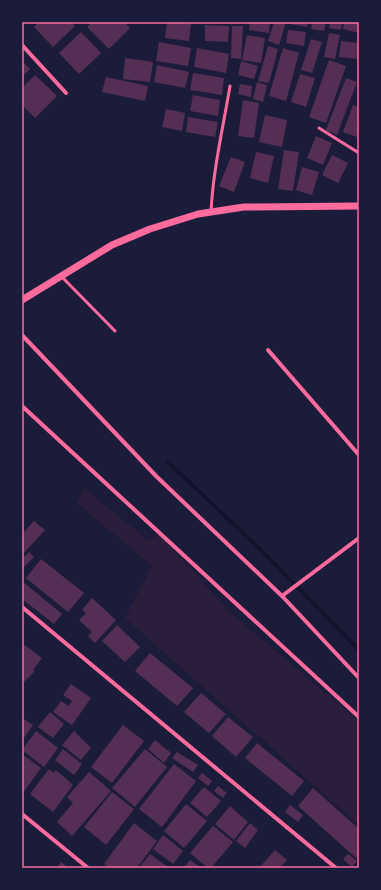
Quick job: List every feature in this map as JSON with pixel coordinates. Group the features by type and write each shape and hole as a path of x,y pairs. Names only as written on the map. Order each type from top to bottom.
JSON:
{"street":[{"path":"22,45 66,93"},
{"path":"22,300 112,245 150,229 211,212 244,207 359,206"},
{"path":"22,335 156,476 282,596 359,678"},
{"path":"268,350 359,455"},
{"path":"22,406 359,716"},
{"path":"282,596 359,538"},
{"path":"22,607 336,868"},
{"path":"22,814 88,868"}],"lane":[{"path":"211,212 213,182 218,162 230,86"},
{"path":"318,128 359,153"},
{"path":"61,275 115,331"}],"shaded area":[{"path":"84,488 149,541 160,533 227,610 359,721 359,825 125,618 152,566 77,503"}],"building":[{"path":"39,22 71,22 75,26 53,47 34,27"},
{"path":"92,22 124,22 130,28 109,49 87,27"},
{"path":"167,22 191,24 189,41 165,38"},
{"path":"250,22 270,22 269,33 249,30"},
{"path":"274,22 286,22 279,45 268,41"},
{"path":"290,22 308,22 307,27 290,24"},
{"path":"312,22 326,22 324,31 311,29"},
{"path":"330,22 342,22 341,30 329,28"},
{"path":"344,22 359,22 359,33 343,29"},
{"path":"205,25 229,26 228,42 205,41"},
{"path":"232,26 243,26 241,59 231,58"},
{"path":"288,30 306,32 304,46 286,43"},
{"path":"81,32 101,53 79,74 59,53"},
{"path":"329,33 340,35 335,59 324,57"},
{"path":"247,35 265,38 261,63 242,60"},
{"path":"311,39 322,42 312,73 301,70"},
{"path":"341,41 359,43 359,59 339,57"},
{"path":"159,42 191,48 188,66 156,61"},
{"path":"268,46 278,49 269,83 258,81"},
{"path":"197,48 229,54 226,73 194,67"},
{"path":"283,48 299,53 286,101 269,96"},
{"path":"125,58 153,62 150,82 123,79"},
{"path":"329,60 346,66 326,123 309,117"},
{"path":"22,61 30,69 22,77"},
{"path":"241,61 258,66 254,79 238,75"},
{"path":"157,65 189,72 185,88 154,82"},
{"path":"193,73 224,78 222,95 190,90"},
{"path":"300,74 315,78 306,107 291,102"},
{"path":"35,75 57,96 35,118 22,105 22,88"},
{"path":"106,77 148,86 145,101 102,92"},
{"path":"346,78 357,82 337,135 326,130"},
{"path":"257,82 267,85 263,102 253,99"},
{"path":"240,84 252,86 251,97 238,94"},
{"path":"193,95 220,100 218,116 190,111"},
{"path":"243,100 259,103 254,138 238,136"},
{"path":"353,105 359,108 357,137 343,132"},
{"path":"166,109 185,113 182,131 162,127"},
{"path":"265,115 287,120 282,147 259,142"},
{"path":"188,117 218,122 215,137 186,132"},
{"path":"316,136 332,143 323,165 307,158"},
{"path":"284,150 299,152 293,191 278,189"},
{"path":"256,152 274,156 268,183 250,178"},
{"path":"332,155 348,163 338,183 322,175"},
{"path":"231,157 245,162 234,192 219,186"},
{"path":"302,167 319,172 312,195 296,190"},
{"path":"34,521 45,530 22,555 22,534"},
{"path":"29,552 34,557 22,569 22,559"},
{"path":"41,559 84,593 68,612 26,578"},
{"path":"22,581 62,614 54,624 22,599"},
{"path":"92,598 116,620 95,643 88,636 92,632 79,620 86,613 82,610"},
{"path":"117,625 140,647 125,662 102,641"},
{"path":"22,643 42,658 33,670 35,671 22,684"},
{"path":"150,653 193,688 177,706 135,671"},
{"path":"71,684 91,698 72,725 53,712 61,701 69,706 72,701 63,695"},
{"path":"201,693 226,714 209,733 184,712"},
{"path":"50,712 64,724 53,738 38,727"},
{"path":"228,717 253,737 236,757 212,736"},
{"path":"22,718 33,725 22,741"},
{"path":"123,725 144,741 112,783 91,767"},
{"path":"36,731 58,748 44,767 22,750"},
{"path":"74,731 91,748 81,760 62,745"},
{"path":"155,740 171,753 164,763 148,749"},
{"path":"257,743 304,781 292,796 245,758"},
{"path":"63,749 82,764 74,775 55,760"},
{"path":"145,749 167,767 135,807 112,788"},
{"path":"177,752 198,765 193,772 172,758"},
{"path":"22,754 41,768 23,793 22,792"},
{"path":"174,764 196,781 162,827 139,809"},
{"path":"49,769 54,773 56,770 73,785 53,812 30,794"},
{"path":"89,772 111,791 72,836 57,822 73,803 67,797"},
{"path":"202,773 212,781 208,786 198,778"},
{"path":"218,786 227,793 223,798 214,791"},
{"path":"204,787 221,801 207,817 190,803"},
{"path":"313,788 359,829 359,854 356,858 298,806"},
{"path":"112,792 134,809 106,845 84,827"},
{"path":"186,804 207,821 184,848 164,831"},
{"path":"290,805 303,815 298,822 285,812"},
{"path":"230,806 248,822 234,840 215,824"},
{"path":"134,823 157,841 137,868 109,868 104,864"},
{"path":"250,823 258,830 245,848 236,841"},
{"path":"213,826 233,842 211,868 208,868 190,853"},
{"path":"163,835 183,851 173,864 153,849"},
{"path":"275,850 287,860 279,868 259,868"},
{"path":"150,854 169,868 139,868"},
{"path":"348,854 357,861 352,867 343,859"},
{"path":"190,860 201,868 183,868"},
{"path":"61,862 69,868 57,868"}],"waterway":[{"path":"167,461 264,553 359,650"}]}
